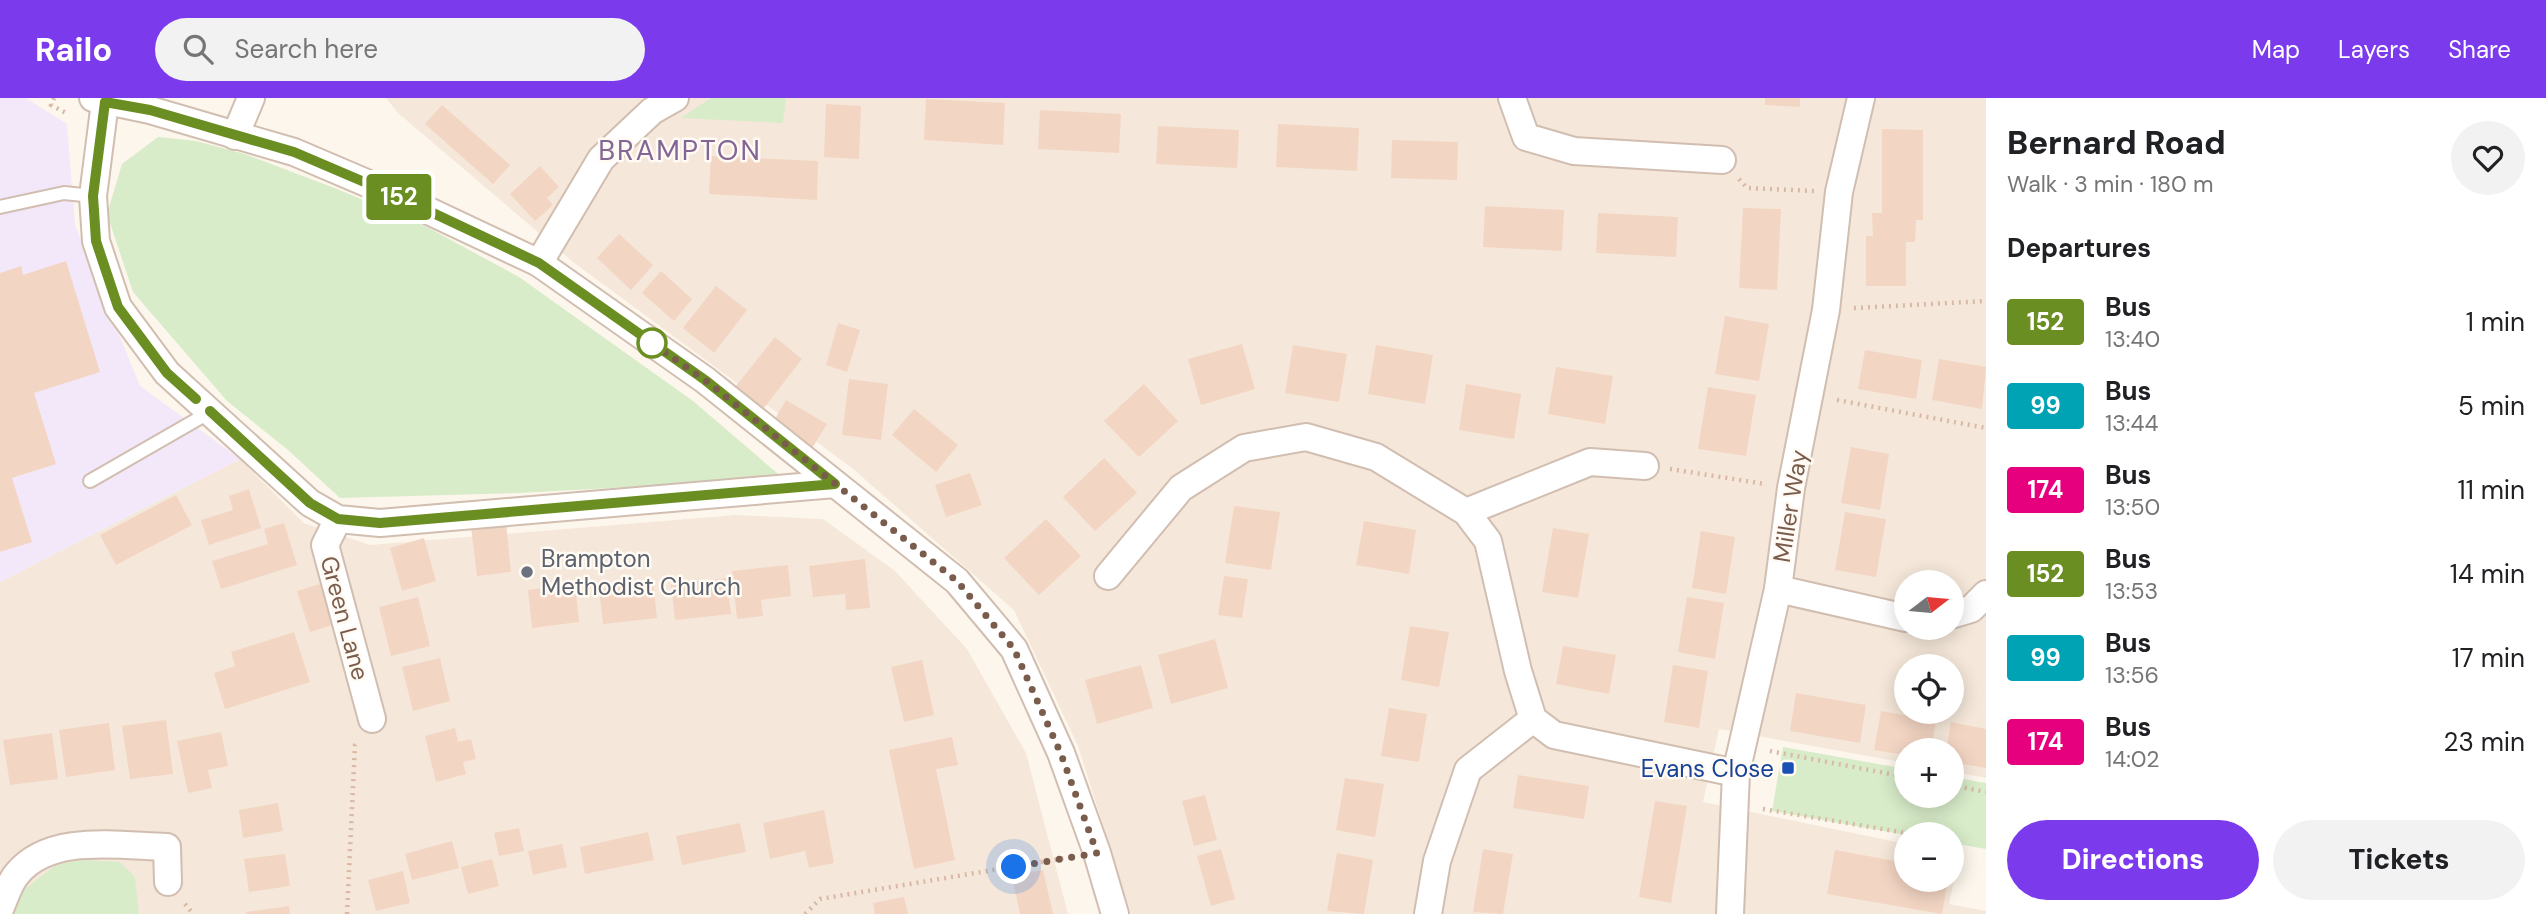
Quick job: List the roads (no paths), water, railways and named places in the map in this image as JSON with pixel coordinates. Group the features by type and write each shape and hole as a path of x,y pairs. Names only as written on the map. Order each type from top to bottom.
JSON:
{"street":[{"path":"234,136 251,98"},
{"path":"539,263 601,159 652,111 675,98"},
{"path":"1512,98 1526,137 1574,151 1722,160"},
{"name":"Miller Way","path":"1730,914 1737,772 1778,589 1791,488 1826,310 1839,192 1861,98"},
{"path":"835,484 380,523 338,519 310,503 167,373 118,307 96,241 93,196 99,100 150,110 294,152 397,196 539,263 705,380 957,581 1014,649 1061,754 1097,853 1115,914"},
{"path":"1108,576 1181,488 1244,448 1306,437 1376,457 1466,512 1488,541 1518,671 1533,719 1554,735 1737,772"},
{"path":"1466,512 1590,462 1645,466"},
{"name":"Green Lane","path":"338,519 325,545 372,719"},
{"path":"1778,589 1894,615"},
{"path":"1964,610 1971,608 1986,594"},
{"path":"1428,914 1437,861 1468,770 1533,719"},
{"path":"0,909 16,875 40,854 78,846 167,847 167,882"}],"lane":[{"path":"0,207 64,193 93,196"},
{"path":"90,481 210,411"}],"place":[{"name":"Brampton Methodist Church","path":"527,572"},
{"name":"Evans Close","path":"1788,768"}],"district":[{"name":"BRAMPTON","path":"680,150"}]}
